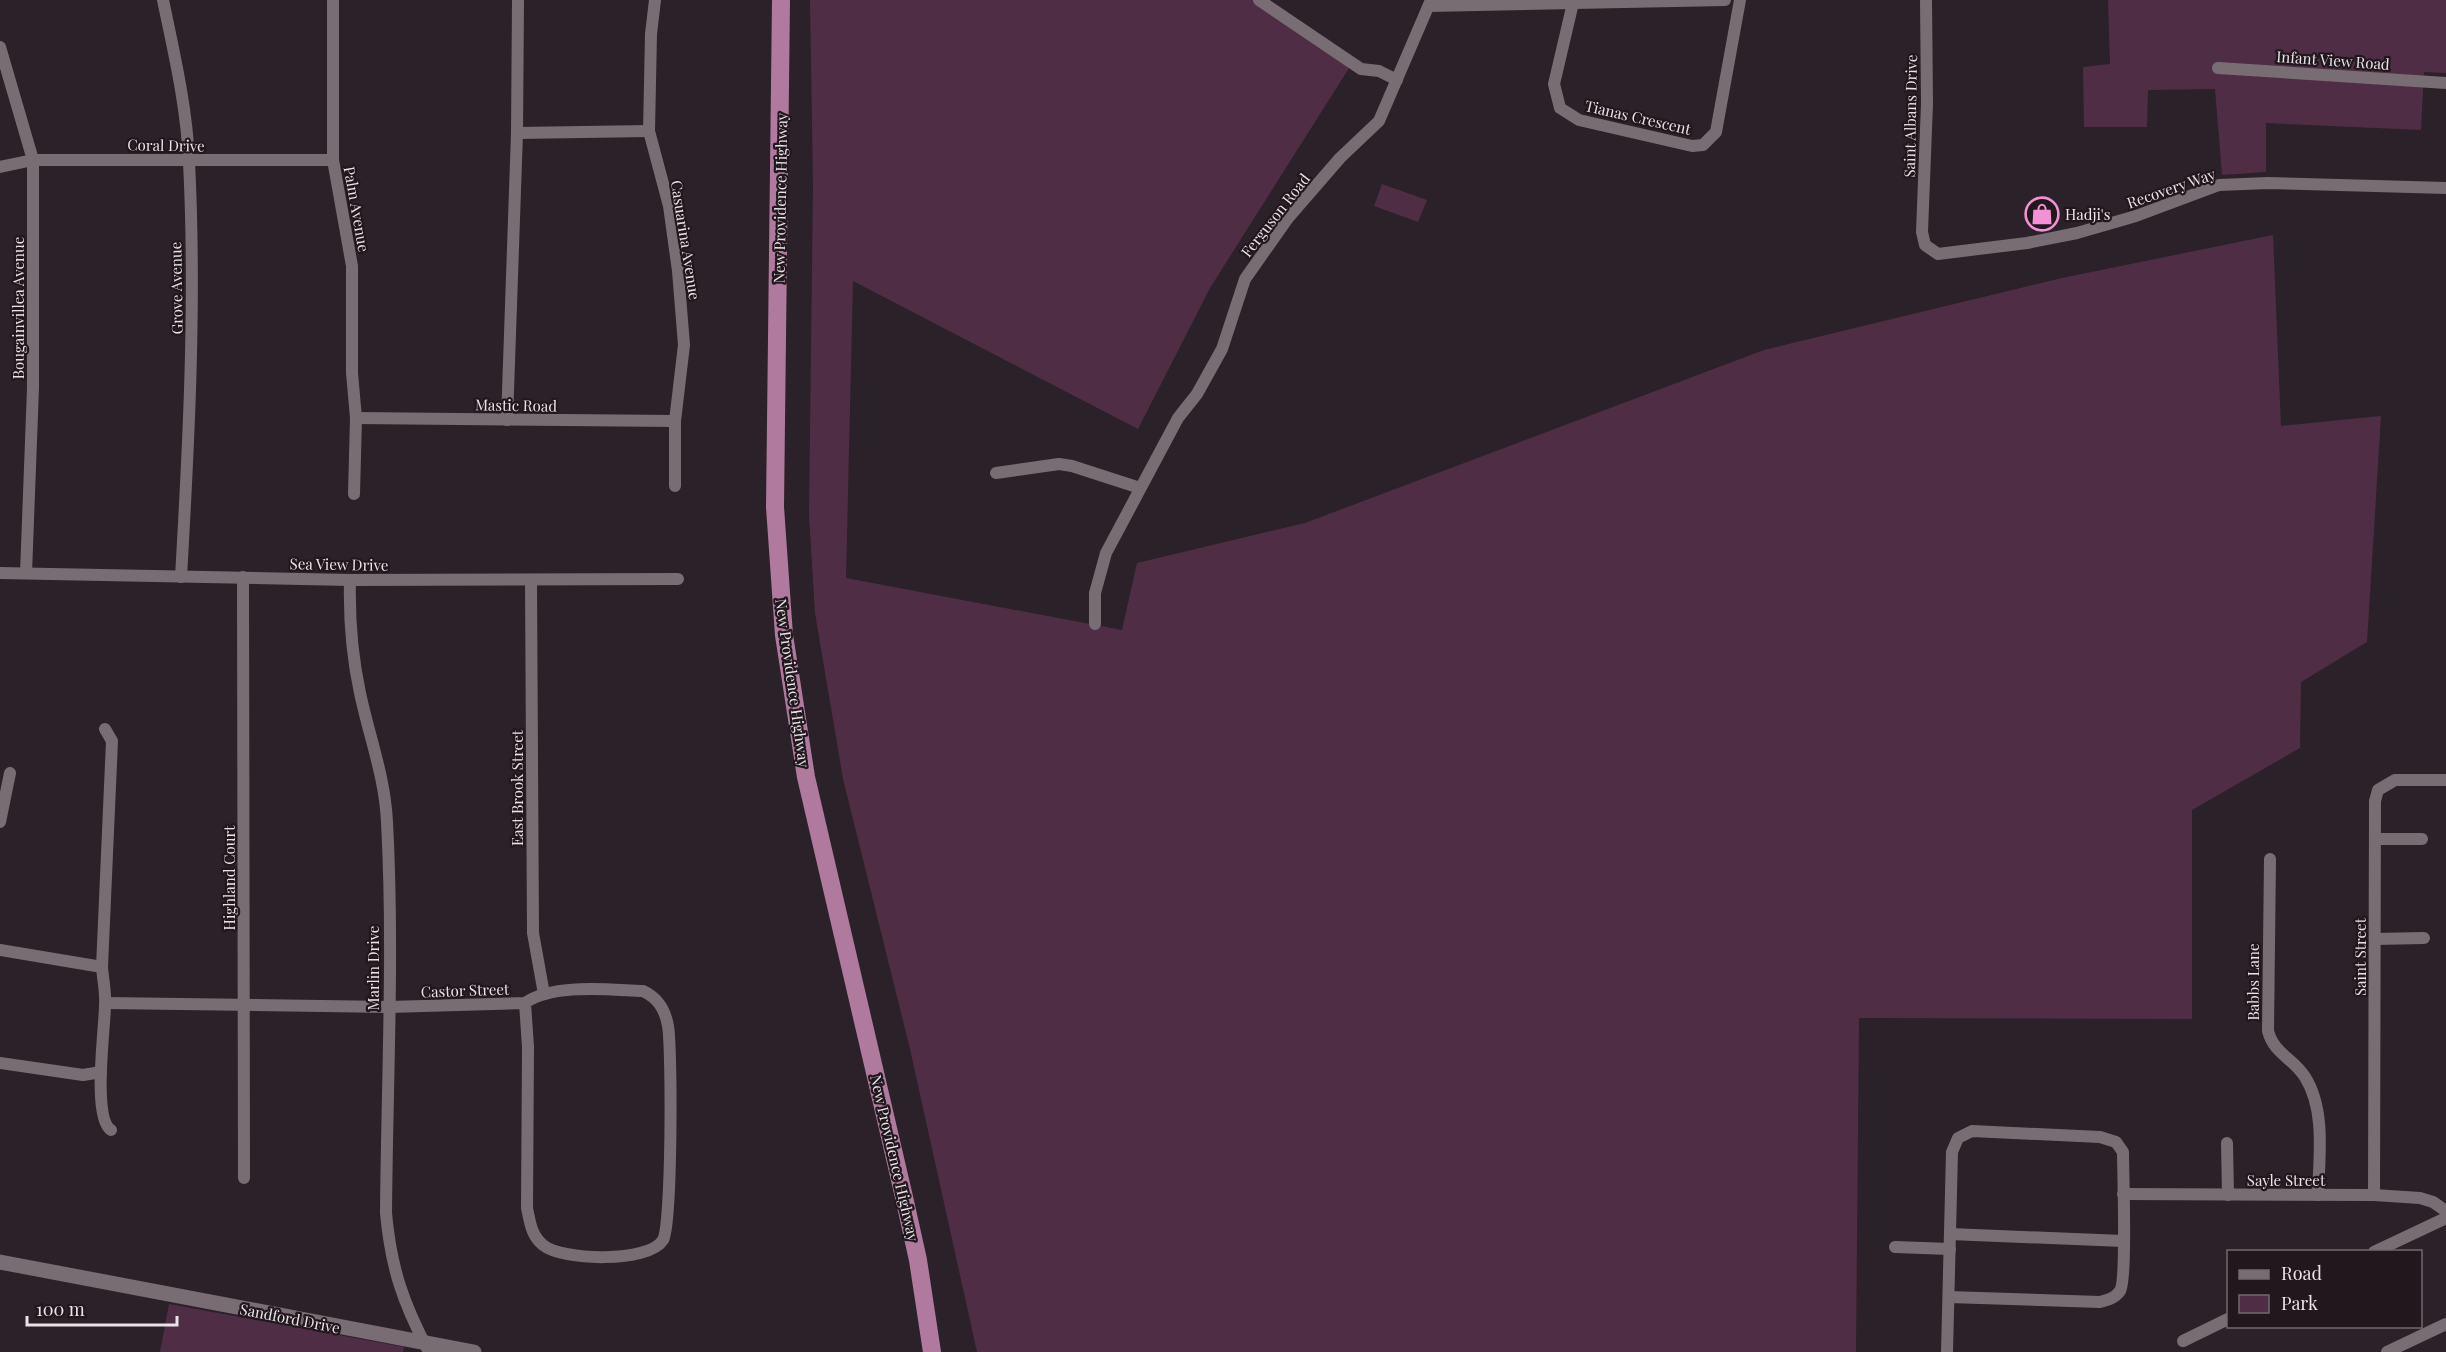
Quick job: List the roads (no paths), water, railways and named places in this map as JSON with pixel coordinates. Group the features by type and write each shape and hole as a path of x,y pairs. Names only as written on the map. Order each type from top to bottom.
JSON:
{"highway":[{"name":"New Providence Highway","path":"781,0 775,507 784,635 806,777 915,1249 932,1352"}],"street":[{"name":"Grove Avenue","path":"163,0 182,100 189,161 192,397 181,576"},
{"name":"Palm Avenue","path":"333,0 333,160 352,266 352,373 356,418 354,494"},
{"path":"507,420 517,133 518,0"},
{"name":"Casuarina Avenue","path":"655,0 651,34 650,131 669,206 678,271 684,345 675,422 675,486"},
{"path":"1259,0 1361,69 1379,71 1397,80"},
{"path":"1430,3 1725,0"},
{"name":"Tianas Crescent","path":"1573,3 1554,84 1560,108 1579,120 1692,146 1711,140 1716,132 1740,0"},
{"name":"Saint Albans Drive","path":"1922,232 1927,104 1926,0"},
{"name":"Ferguson Road","path":"1095,624 1095,592 1106,553 1178,417 1197,394 1222,349 1234,303 1245,279 1288,218 1340,158 1378,121 1430,3"},
{"name":"Bougainvillea Avenue","path":"0,47 33,160 33,388 26,573"},
{"name":"Infant View Road","path":"2218,68 2446,83"},
{"path":"517,133 650,131"},
{"name":"Coral Drive","path":"0,167 33,160 333,160"},
{"name":"Recovery Way","path":"1922,232 1925,245 1930,250 1938,254 1953,253 2077,233 2136,216 2219,185 2268,183 2446,188"},
{"name":"Mastic Road","path":"356,418 675,422"},
{"path":"996,473 1059,464 1140,488"},
{"name":"Sea View Drive","path":"0,573 350,580 678,579"},
{"name":"Highland Court","path":"243,577 244,1178"},
{"name":"Marlin Drive","path":"350,580 349,614 360,693 383,786 387,822 386,1213 389,1245 395,1277 426,1348"},
{"name":"East Brook Street","path":"531,581 532,933 544,994"},
{"path":"105,729 112,741 102,967 106,1003 101,1072 104,1117 107,1127 111,1130"},
{"path":"0,822 10,773"},
{"name":"Saint Street","path":"2373,1195 2375,801 2378,790 2395,780 2446,780"},
{"path":"2376,839 2422,839"},
{"name":"Babbs Lane","path":"2270,859 2268,1031 2276,1050 2296,1066 2310,1086 2319,1132 2318,1195"},
{"path":"2375,939 2424,938"},
{"path":"0,950 102,967"},
{"name":"Castor Street","path":"106,1003 388,1007 525,1003 544,994 579,990 643,992 660,1002 668,1030 669,1202 664,1238 649,1251 631,1255 577,1256 554,1251 537,1239 531,1228 527,1208 528,1047 525,1003"},
{"path":"0,1063 83,1075 101,1072"},
{"path":"1947,1352 1948,1297 1950,1249 1952,1152 1958,1138 1972,1131 2110,1138 2116,1142 2123,1152 2123,1284 2120,1292 2110,1300 1948,1297"},
{"path":"2227,1143 2228,1196"},
{"name":"Sayle Street","path":"2123,1194 2373,1195 2420,1198 2433,1202 2446,1211"},
{"path":"2376,1250 2446,1218"},
{"path":"1950,1234 2123,1241"},
{"path":"1895,1247 1950,1249"},
{"name":"Sandford Drive","path":"0,1262 426,1348 474,1352"},
{"path":"2183,1341 2227,1320"},
{"path":"2387,1352 2446,1324"}],"place":[{"name":"Hadji's","path":"2042,214"}]}
